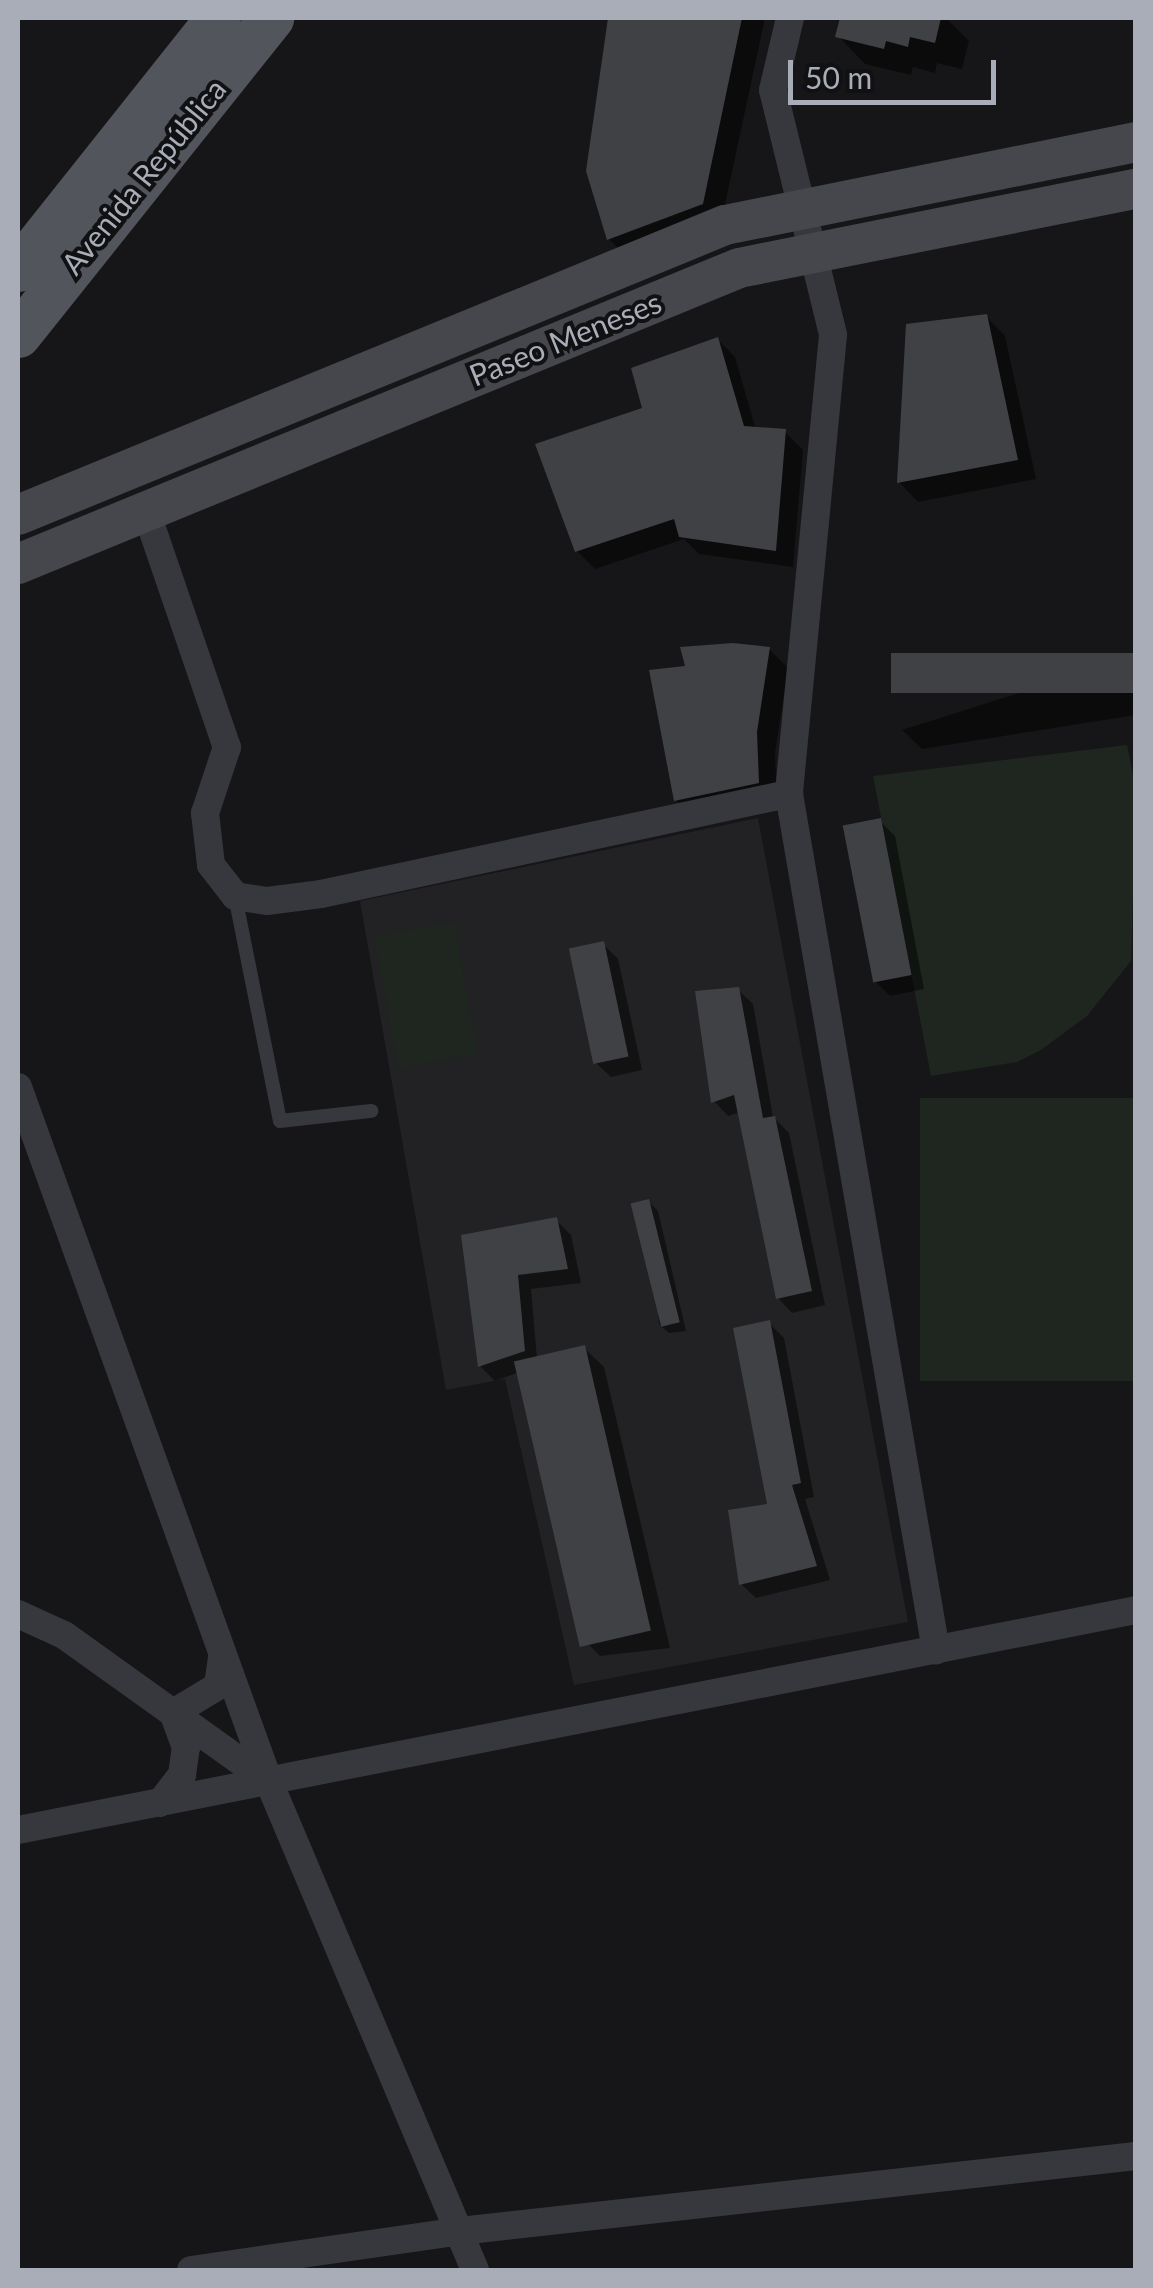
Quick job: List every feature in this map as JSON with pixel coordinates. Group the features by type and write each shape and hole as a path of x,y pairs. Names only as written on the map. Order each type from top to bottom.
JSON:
{"main road":[{"name":"Avenida República","path":"18,269 218,18"},
{"name":"Avenida República","path":"18,335 270,18"}],"street":[{"path":"790,18 773,90 805,206 833,335 789,794 936,1650"},
{"name":"Paseo Meneses","path":"18,514 686,239 805,206 1136,142"},
{"name":"Paseo Meneses","path":"18,564 701,282 812,250 1136,189"},
{"path":"146,511 227,747 206,813 210,864 235,896 267,901 321,894 789,794"},
{"path":"18,1087 268,1782 475,2270"},
{"path":"18,1830 1136,1610"},
{"path":"18,1614 64,1635 268,1782"},
{"path":"173,1713 218,1686 222,1658"},
{"path":"160,1803 182,1775 186,1748 173,1713"},
{"path":"193,2270 460,2231 1136,2156"}],"lane":[{"path":"235,896 280,1121 370,1111"}],"shaded area":[{"path":"1127,745 1136,789 1131,961 1087,1016 1041,1050 1017,1062 931,1076 873,776"},
{"path":"758,818 908,1622 574,1685 505,1379 446,1390 360,901"},
{"path":"454,922 477,1054 397,1068 374,936"},
{"path":"920,1098 1135,1098 1135,1381 920,1381"}],"building":[{"path":"608,18 742,18 703,204 607,240 586,171"},
{"path":"840,18 941,18 935,43 910,37 908,47 886,41 884,49 835,37"},
{"path":"987,314 1018,460 897,483 906,324"},
{"path":"718,337 744,426 786,429 776,551 679,537 674,519 575,552 535,444 642,408 631,368"},
{"path":"733,643 770,647 757,732 759,783 674,801 649,670 685,666 680,647"},
{"path":"891,653 1136,653 1136,693 891,693"},
{"path":"881,818 912,975 873,983 843,825"},
{"path":"604,941 629,1056 593,1064 569,948"},
{"path":"739,987 763,1118 775,1116 812,1291 776,1299 734,1095 711,1103 695,991"},
{"path":"649,1199 680,1322 661,1327 631,1204"},
{"path":"557,1217 568,1269 518,1275 525,1351 478,1367 461,1235"},
{"path":"770,1320 801,1483 792,1485 817,1566 739,1585 728,1510 767,1504 733,1328"},
{"path":"585,1345 651,1630 580,1647 514,1361"}]}
